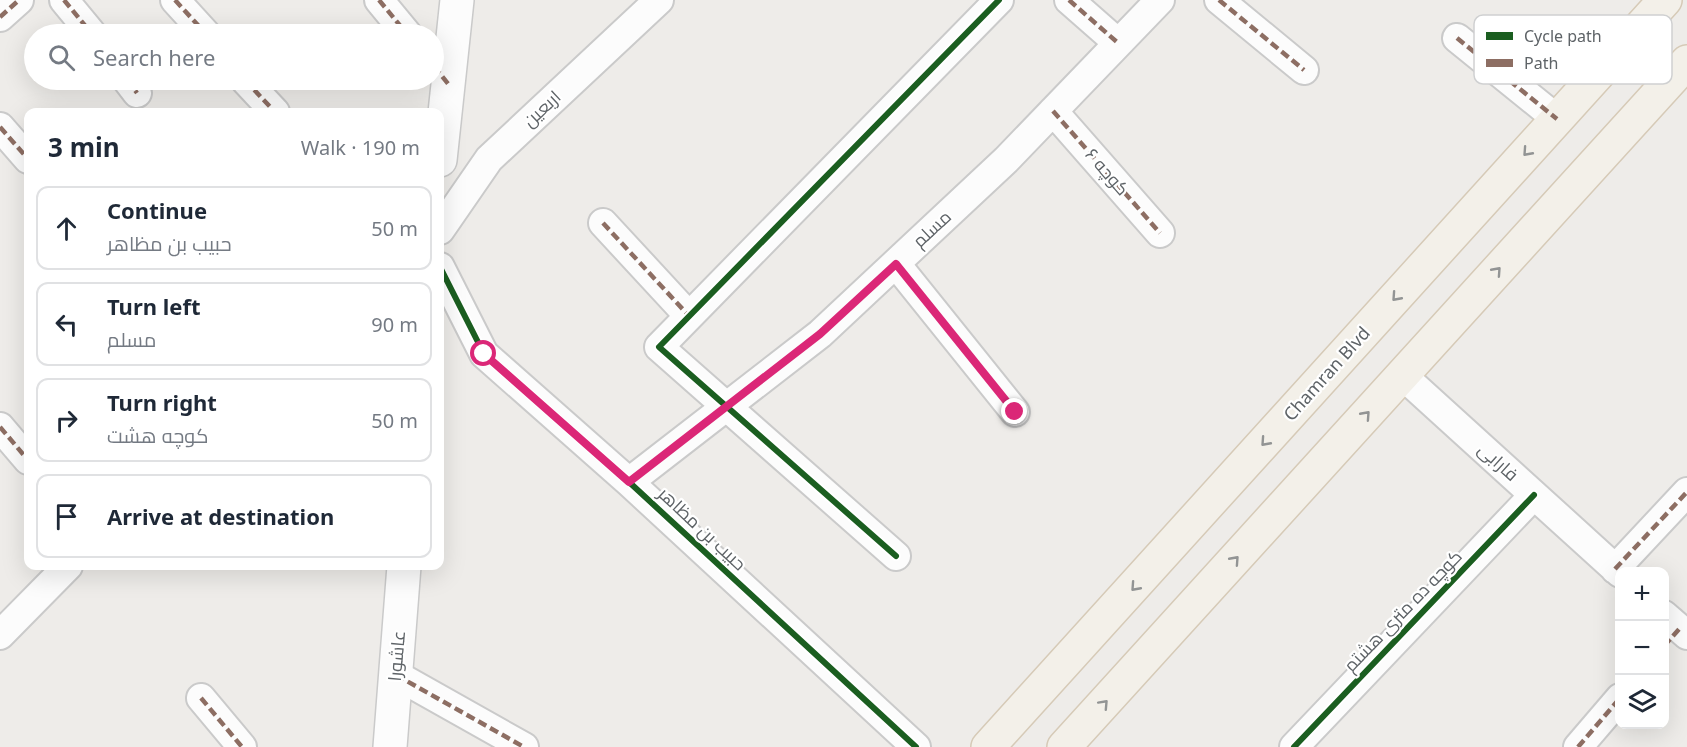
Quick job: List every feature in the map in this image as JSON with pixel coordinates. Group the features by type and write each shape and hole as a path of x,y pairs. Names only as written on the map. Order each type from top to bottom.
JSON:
{"main road":[{"name":"Chamran Blvd","path":"1651,15 1665,0"},
{"path":"1672,78 1687,62"},
{"name":"Chamran Blvd","path":"988,747 1589,84"},
{"path":"1064,747 1667,84"}],"street":[{"path":"0,17 19,0"},
{"path":"64,0 84,24"},
{"path":"175,0 197,24"},
{"path":"379,0 399,24"},
{"path":"444,62 457,0"},
{"name":"اربعین","path":"444,224 489,159 659,0"},
{"path":"896,556 659,347 999,0"},
{"path":"1069,0 1118,44"},
{"name":"مسلم","path":"629,482 820,334 1006,160 1160,0"},
{"path":"1219,0 1304,70"},
{"path":"1457,38 1474,52"},
{"path":"1514,84 1557,119"},
{"path":"254,90 271,108"},
{"path":"441,90 441,108"},
{"name":"کوچه ۶","path":"1053,111 1160,233"},
{"path":"0,127 24,154"},
{"path":"603,223 689,316"},
{"path":"896,264 1015,412"},
{"name":"حبیب بن مظاهر","path":"444,275 484,354 629,482 916,747"},
{"name":"فارابی","path":"1402,375 1615,569"},
{"path":"0,427 24,455"},
{"path":"1621,567 1687,492"},
{"name":"کوچه ده متری هشتم","path":"1294,747 1534,495"},
{"path":"0,635 64,570"},
{"name":"عاشورا","path":"390,747 405,570"},
{"path":"396,675 524,747"},
{"path":"201,698 242,747"},
{"path":"1578,747 1615,704"}],"marked path":[{"path":"0,17 19,0"},
{"path":"64,0 84,24"},
{"path":"175,0 197,24"},
{"path":"379,0 399,24"},
{"path":"1069,0 1118,43"},
{"path":"1219,0 1304,70"},
{"path":"1457,38 1474,52"},
{"path":"444,79 449,85"},
{"path":"1514,84 1557,119"},
{"path":"254,90 271,108"},
{"path":"1053,111 1160,233"},
{"path":"0,127 24,154"},
{"path":"603,223 689,316"},
{"path":"896,264 1015,412"},
{"path":"0,427 24,455"},
{"path":"1617,567 1687,492"},
{"path":"1669,640 1680,628"},
{"path":"396,675 524,747"},
{"path":"201,698 242,747"},
{"path":"1578,747 1615,704"}],"cycle path":[{"path":"896,556 659,347 999,0"},
{"path":"444,275 484,354 629,482 916,747"},
{"path":"1294,747 1534,495"}],"route":[{"path":"484,354 629,482 820,334 896,264 1015,412"}]}
